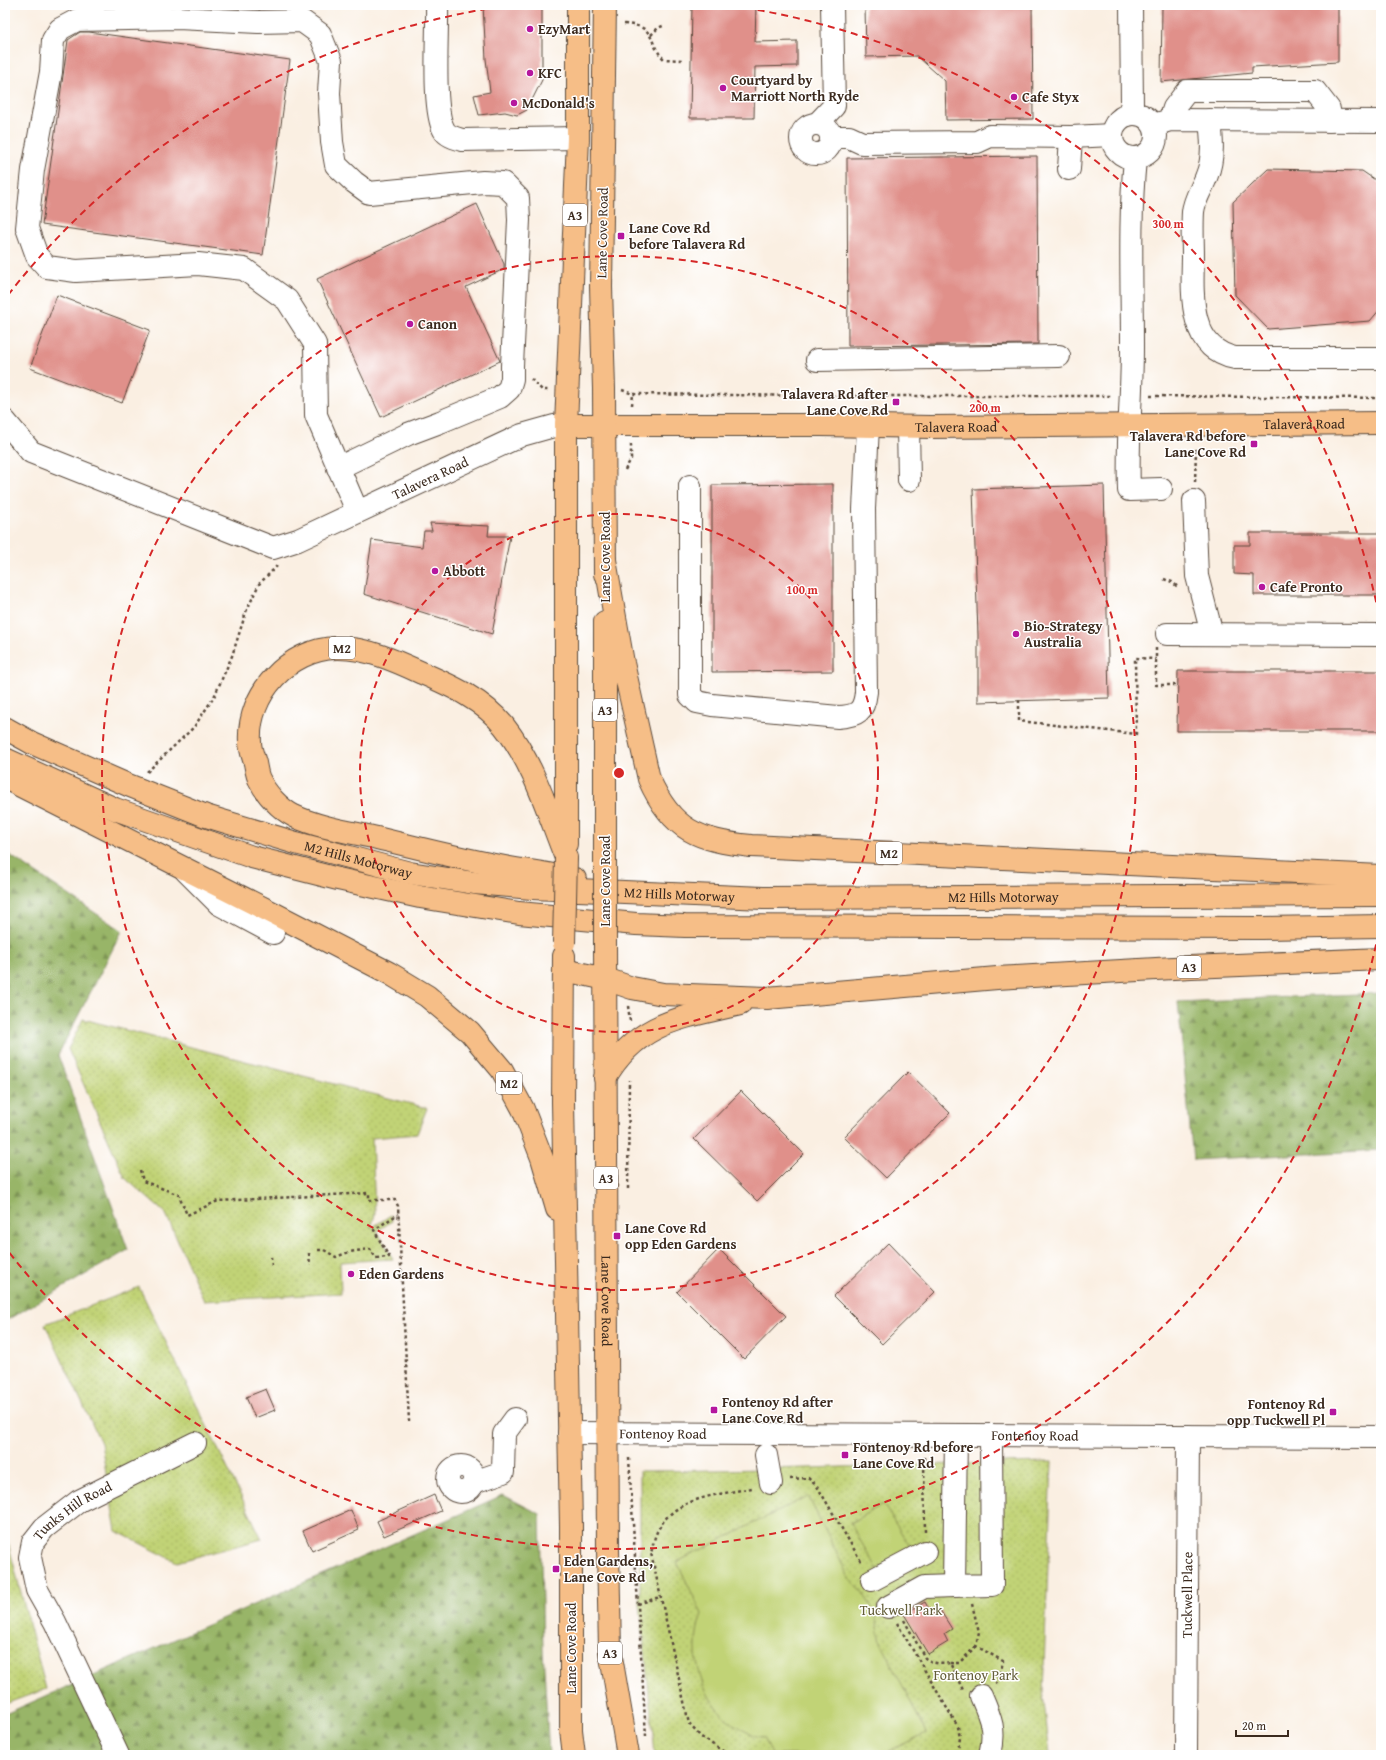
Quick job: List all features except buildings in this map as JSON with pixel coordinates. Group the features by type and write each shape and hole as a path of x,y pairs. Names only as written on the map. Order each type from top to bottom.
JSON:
{"main road":[{"name":"Lane Cove Road","path":"574,1755 571,1730 569,1432 562,1008 566,858 566,425 578,138 578,5"},
{"name":"Lane Cove Road","path":"605,5 601,287 606,560 605,946 607,1433 610,1651 628,1755"},
{"name":"Talavera Road","path":"566,425 908,426 1381,423"},
{"name":"M2","path":"606,560 623,663 649,779 657,796 667,810 682,825 698,836 718,842 751,846 1381,876"},
{"name":"M2","path":"566,858 525,756 503,724 489,711 462,691 411,667 359,649 335,648 307,654 286,666 276,675 260,697 255,708 250,731 250,744 259,779 276,803 294,816 329,827 456,856 516,869 574,878 608,892"},
{"name":"M2 Hills Motorway","path":"5,728 32,743 128,785 206,816 296,843 410,873 516,887 763,898 1381,895"},
{"name":"M2 Hills Motorway","path":"5,759 115,809 252,857 338,879 420,897 519,914 636,924 685,926 1262,928 1381,926"},
{"name":"M2","path":"5,778 389,973 427,996 470,1032 502,1070 523,1109 542,1158 565,1237"},
{"name":"A3","path":"564,970 606,979 632,988 663,994 767,998 1005,978 1192,967 1381,959"},
{"name":"A3","path":"606,1078 613,1065 623,1052 652,1029 673,1020 767,998"}],"street":[{"path":"437,5 436,83 439,113 444,130 449,136 462,140 578,138"},
{"path":"832,5 834,106 832,132 862,143 977,142 990,136 1071,137 1112,135"},
{"path":"1127,115 1132,105 1131,5"},
{"path":"338,468 408,434 500,397 509,389 512,379 519,220 518,198 503,183 483,182 369,193 354,182 336,164 332,142 329,92 331,61 320,34 302,21 258,22 178,18 77,20 60,29 53,40 51,72 33,170 27,228 37,256 47,267 76,271 198,264 244,269 286,300 315,344 316,415 338,468 357,511"},
{"path":"1330,121 1329,109 1314,91 1187,91 1162,122 1154,147 1149,154 1135,159 1128,158 1117,152 1113,144 1112,135 1113,128 1118,120 1127,115 1138,114 1162,122 1210,120 1330,121 1381,121"},
{"path":"1210,120 1211,162 1193,211 1192,294 1194,314 1201,332 1207,342 1224,356 1235,358 1381,358"},
{"path":"1069,169 1071,137"},
{"path":"1135,159 1131,195 1132,383 1128,450 1129,490 1161,489"},
{"path":"818,360 1059,356"},
{"name":"Talavera Road","path":"5,421 31,452 273,548 298,540 357,511 522,435 554,426 566,425"},
{"path":"690,486 690,695 697,702 712,706 838,717 850,716 861,710 865,702 866,692 864,509 868,426"},
{"path":"908,426 909,480"},
{"path":"1195,492 1198,576 1212,634"},
{"path":"1164,640 1212,634 1381,635"},
{"path":"182,867 219,904 273,933"},
{"path":"474,1482 503,1472 504,1434 515,1419"},
{"name":"Fontenoy Road","path":"569,1432 1381,1437"},
{"path":"954,1586 956,1434"},
{"path":"895,1613 924,1587 992,1585 991,1435"},
{"name":"Tuckwell Place","path":"1186,1755 1188,1436"},
{"name":"Tunks Hill Road","path":"118,1755 55,1622 37,1590 30,1557 32,1542 44,1528 79,1501 195,1444"},
{"path":"766,1455 771,1484"},
{"path":"872,1580 925,1552"},
{"path":"981,1696 992,1723 993,1738 990,1755"}],"path":[{"path":"622,24 638,25 646,29 651,35 657,53 664,59 682,60"},
{"path":"651,35 658,28 665,25"},
{"path":"623,390 633,394 817,396 1105,396"},
{"path":"625,476 625,469 630,459 633,394"},
{"path":"1168,396 1381,398"},
{"path":"1195,492 1196,448"},
{"path":"128,785 156,764 194,727 214,698 232,656 246,612 259,584 280,564"},
{"path":"1164,640 1156,647 1156,685 1177,686"},
{"path":"1019,700 1019,721 1136,734 1135,658 1156,658"},
{"path":"140,1170 143,1181 179,1195 187,1215 218,1201 369,1193 369,1200 395,1200 398,1206 409,1421"},
{"path":"318,1250 324,1250 336,1257 349,1252 370,1249 376,1258 389,1257 374,1230 398,1214"},
{"path":"309,1253 310,1265"},
{"path":"271,1257 272,1266"},
{"path":"628,1433 647,1741"},
{"path":"924,1457 925,1552"},
{"path":"729,1755 701,1737 689,1724 651,1553 658,1529 678,1507 694,1500 798,1478 808,1478 817,1486"},
{"path":"638,1604 660,1597"},
{"path":"895,1613 925,1658 930,1662 943,1664 959,1663 976,1646 979,1633 971,1602"},
{"path":"911,1646 916,1643"},
{"path":"950,1664 966,1693 973,1697 981,1696 991,1690 999,1680 1003,1662 976,1646"}],"green space":[{"path":"5,852 122,931 58,1055 128,1250 5,1321"},
{"path":"1381,993 1381,1150 1193,1160 1178,1002"},
{"path":"83,1019 427,1108 417,1134 372,1138 375,1214 371,1228 391,1215 392,1221 377,1231 393,1259 340,1262 341,1293 204,1301 166,1214 125,1178 68,1049"},
{"path":"139,1287 262,1539 177,1562 116,1531 101,1443 45,1324"},
{"name":"Tuckwell Park","path":"1052,1462 1043,1693 1050,1755 655,1755 640,1604 640,1471"},
{"path":"503,1495 540,1514 543,1649 549,1755 5,1755 5,1714"},
{"path":"808,1496 849,1578 863,1593 871,1606 877,1622 881,1642 926,1733 881,1755 773,1755 764,1738 745,1731 729,1720 716,1706 706,1690 699,1672 696,1653 697,1633 702,1614 677,1562"},
{"path":"883,1504 911,1548 877,1569 850,1523"},
{"path":"5,1531 46,1689 5,1704"}],"place":[{"name":"EzyMart","path":"530,29"},
{"name":"KFC","path":"530,73"},
{"name":"Courtyard by Marriott North Ryde","path":"723,88"},
{"name":"Cafe Styx","path":"1014,97"},
{"name":"McDonald's","path":"514,103"},
{"name":"Lane Cove Rd before Talavera Rd","path":"621,236"},
{"name":"Canon","path":"410,324"},
{"name":"Talavera Rd after Lane Cove Rd","path":"896,402"},
{"name":"Talavera Rd before Lane Cove Rd","path":"1254,444"},
{"name":"Abbott","path":"435,571"},
{"name":"Cafe Pronto","path":"1262,587"},
{"name":"Bio-Strategy Australia","path":"1016,634"},
{"name":"Lane Cove Rd opp Eden Gardens","path":"617,1236"},
{"name":"Eden Gardens","path":"351,1274"},
{"name":"Fontenoy Rd after Lane Cove Rd","path":"714,1410"},
{"name":"Fontenoy Rd opp Tuckwell Pl","path":"1333,1412"},
{"name":"Fontenoy Rd before Lane Cove Rd","path":"845,1455"},
{"name":"Eden Gardens, Lane Cove Rd","path":"556,1569"}],"park label":[{"name":"Fontenoy Park","path":"976,1675"}]}
